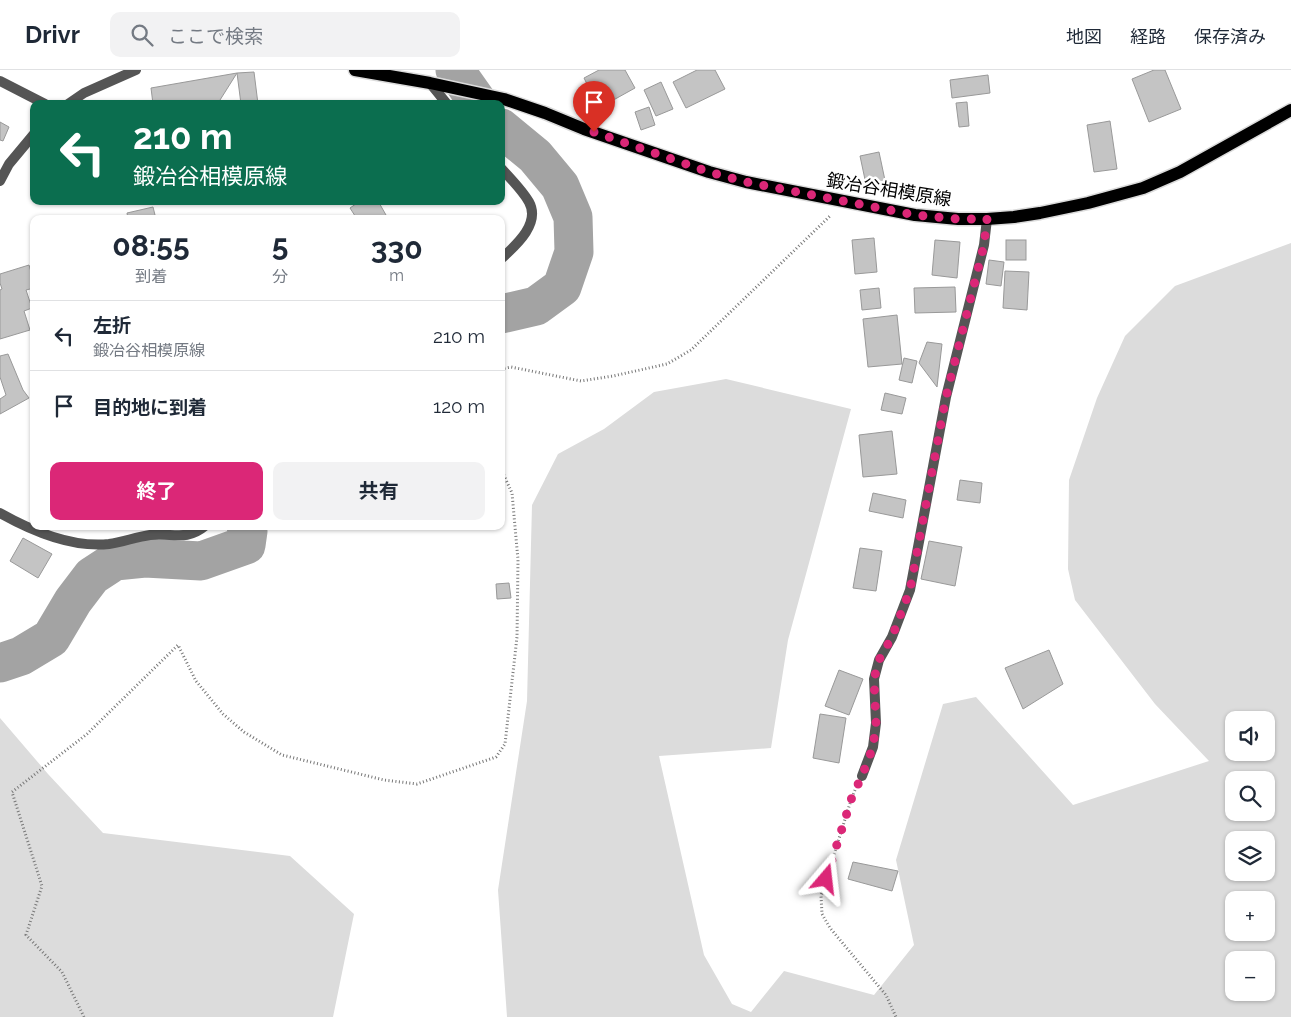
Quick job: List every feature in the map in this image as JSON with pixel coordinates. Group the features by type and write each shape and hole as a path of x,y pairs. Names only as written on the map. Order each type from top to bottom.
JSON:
{"main road":[{"path":"355,70 430,83"},
{"name":"鍛冶谷相模原線","path":"430,83 504,99 709,172 746,182 915,215 958,219 987,219 1040,213 1096,201 1143,188 1180,172 1291,110"}],"street":[{"path":"74,100 84,93 136,70"},
{"path":"0,81 38,100"},
{"path":"430,83 444,100"},
{"path":"0,181 9,164 30,139"},
{"path":"505,173 529,202 532,209 530,228 505,255"},
{"path":"862,776 873,747 876,723 874,679 879,660 892,637 910,590 946,397 984,245 987,219"},
{"path":"0,513 30,528"},
{"path":"35,530 80,543 108,544 152,535 173,536 192,534 198,530"}],"path":[{"path":"505,368 511,367 581,381 667,364 691,350 832,214 842,201"},
{"path":"84,1017 62,972 26,935 42,886 12,792 87,734 178,645 196,681 223,714 244,732 282,754 384,780 417,784 496,757 505,744 517,637 518,560 512,493 505,478"},
{"path":"862,776 852,797 821,896 822,914 830,928 886,995 896,1017"}],"shaded area":[{"path":"1291,243 1291,1017 507,1017 498,890 527,701 532,505 558,454 604,429 654,392 726,379 851,409 788,640 771,748 659,756 704,955 732,1004 751,1012 784,971 874,995 914,945 896,860 943,704 976,697 1073,805 1209,761 1155,704 1075,600 1068,569 1069,480 1097,398 1125,336 1175,286"},
{"path":"0,718 48,774 103,833 290,856 354,914 333,1017 0,1017"}],"building":[{"path":"599,70 625,70 635,88 599,108 584,78"},
{"path":"697,70 715,70 725,89 686,108 673,82"},
{"path":"1154,70 1165,70 1181,109 1149,122 1132,79"},
{"path":"254,72 258,100 240,100 237,73"},
{"path":"237,73 220,100 152,100 151,88"},
{"path":"988,75 990,93 952,98 950,80"},
{"path":"661,82 673,109 656,116 644,90"},
{"path":"967,102 969,126 959,127 956,103"},
{"path":"649,107 655,125 641,130 635,112"},
{"path":"1110,121 1117,169 1094,172 1087,125"},
{"path":"0,122 9,127 3,141 0,140"},
{"path":"879,152 886,185 867,189 860,156"},
{"path":"354,205 380,205 386,215 354,215 350,208"},
{"path":"153,207 155,215 127,215 127,213"},
{"path":"874,238 877,272 855,274 852,240"},
{"path":"935,240 960,242 957,278 932,275"},
{"path":"1006,240 1026,240 1026,260 1006,260"},
{"path":"989,260 1004,262 1001,286 986,284"},
{"path":"29,265 30,268 30,289 26,290 30,309 24,311 30,330 0,339 0,290 2,289 0,274"},
{"path":"1005,271 1029,272 1027,310 1003,308"},
{"path":"955,287 956,312 915,313 914,288"},
{"path":"879,288 881,308 862,310 860,290"},
{"path":"897,315 902,364 868,367 863,319"},
{"path":"927,342 942,344 937,387 919,363"},
{"path":"8,354 23,390 29,398 0,414 0,399 6,395 0,377 0,356"},
{"path":"904,358 917,361 912,383 899,380"},
{"path":"885,393 906,398 902,414 881,410"},
{"path":"892,431 897,474 863,477 859,435"},
{"path":"960,480 982,483 980,503 957,500"},
{"path":"873,493 906,500 903,518 869,511"},
{"path":"23,538 52,554 38,578 10,561"},
{"path":"929,541 962,547 955,586 921,579"},
{"path":"860,548 882,551 876,591 853,588"},
{"path":"509,583 511,598 497,599 496,584"},
{"path":"1049,650 1063,684 1023,709 1005,668"},
{"path":"839,670 863,679 849,715 825,706"},
{"path":"820,714 846,718 839,763 813,758"},
{"path":"853,862 898,871 892,891 848,879"}],"waterway":[{"path":"455,70 476,100"},
{"path":"505,131 535,156 560,186 573,217 574,252 562,287 536,306 505,313"},
{"path":"0,663 21,656 51,638 73,601 92,576 115,561 145,558 201,561 246,545 248,530"}],"route":[{"path":"594,132 709,172 746,182 915,215 958,219 987,219 984,245 946,397 910,590 892,637 879,660 874,679 876,723 873,747 852,797 826,879"}]}
